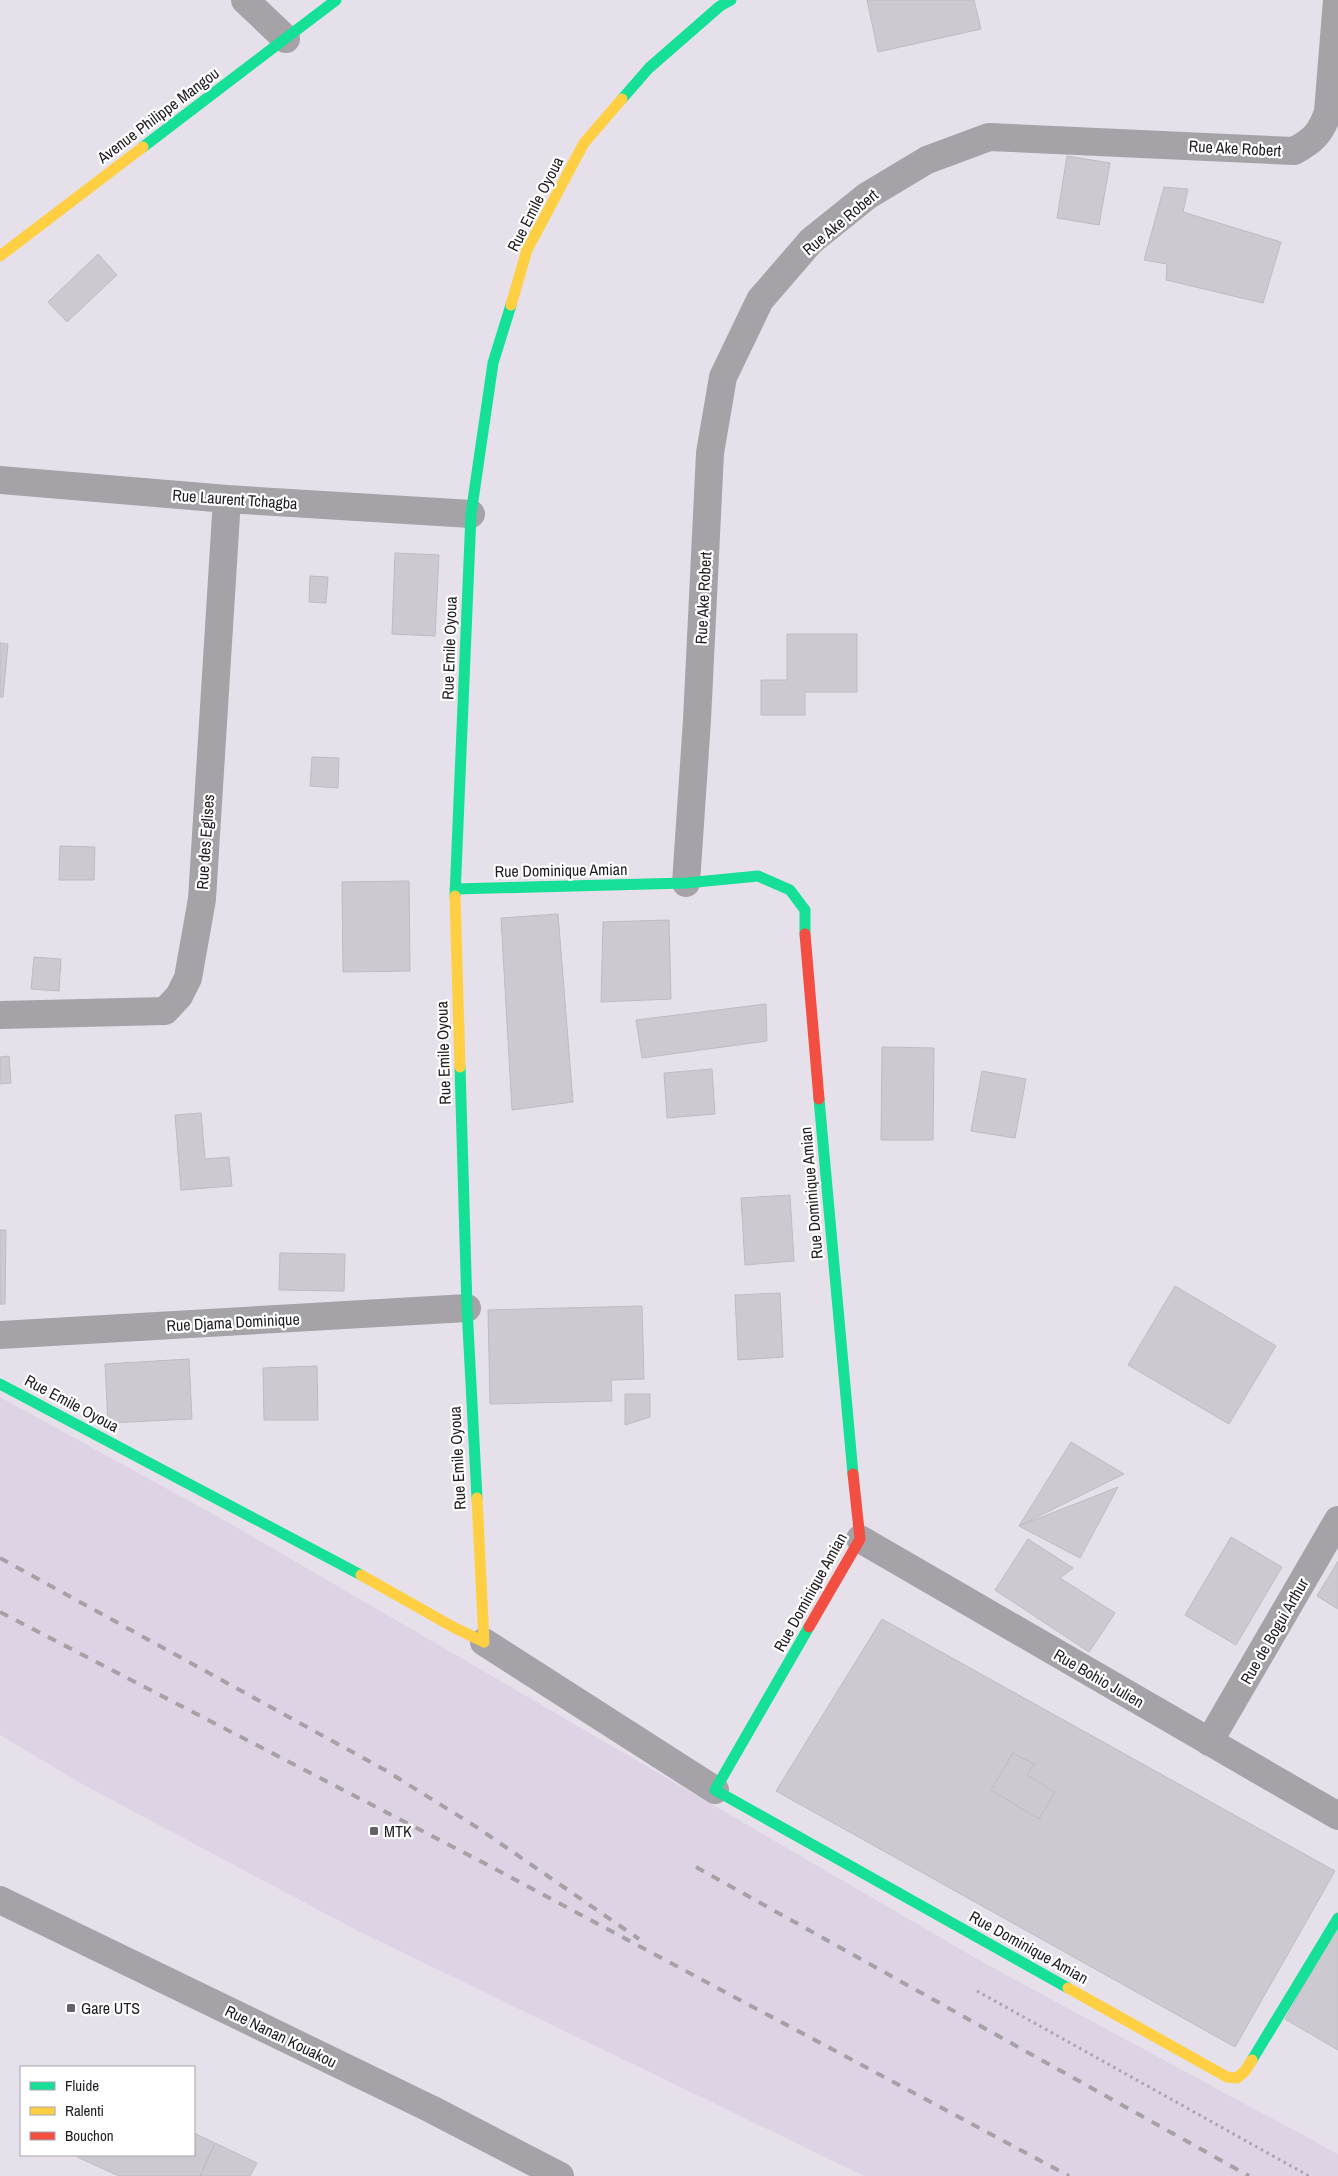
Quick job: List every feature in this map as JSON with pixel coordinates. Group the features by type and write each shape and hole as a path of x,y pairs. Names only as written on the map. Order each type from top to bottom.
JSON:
{"street":[{"path":"245,0 286,39"},
{"name":"Avenue Philippe Mangou","path":"0,256 336,0"},
{"name":"Rue Emile Oyoua","path":"0,1384 484,1642 467,1308 455,889 471,514 493,363 527,250 584,143 649,68 720,6 731,0"},
{"name":"Rue Ake Robert","path":"686,884 697,720 710,453 723,377 760,300 811,241 867,196 927,160 989,138 1294,151 1310,143 1324,126 1328,112 1337,0"},
{"name":"Rue Laurent Tchagba","path":"0,480 227,499 471,514"},
{"name":"Rue des Eglises","path":"0,1015 165,1011 179,996 188,978 202,899 227,499"},
{"name":"Rue Dominique Amian","path":"455,889 686,884 758,876 790,890 805,910 806,948 836,1300 860,1540 715,1790 818,1846 1227,2077 1236,2078 1245,2072 1338,1918"},
{"name":"Rue Djama Dominique","path":"0,1335 467,1308"},
{"name":"Rue de Bogui Arthur","path":"1209,1742 1338,1520"},
{"name":"Rue Bohio Julien","path":"860,1540 1338,1816"},
{"path":"484,1642 715,1790"},
{"name":"Rue Nanan Kouakou","path":"0,1900 422,2104 560,2176"}],"path":[{"path":"977,1991 1309,2176"}],"shaded area":[{"path":"0,1397 231,1524 986,1964 1338,2154 1338,2176 864,2176 358,1931 82,1784 0,1735"}],"building":[{"path":"867,0 974,0 981,29 878,52"},
{"path":"1067,156 1110,163 1099,225 1057,218"},
{"path":"1164,187 1188,189 1183,212 1281,242 1263,303 1166,280 1167,264 1144,260"},
{"path":"98,254 117,275 67,322 48,302"},
{"path":"395,553 439,555 435,636 392,634"},
{"path":"310,576 328,577 326,603 309,602"},
{"path":"787,634 857,634 857,692 805,692 805,715 761,715 761,680 787,680"},
{"path":"0,643 8,644 3,697 0,697"},
{"path":"312,757 339,758 338,788 310,786"},
{"path":"60,846 95,847 94,880 59,880"},
{"path":"409,881 410,971 343,972 342,882"},
{"path":"558,914 573,1102 512,1110 501,918"},
{"path":"669,920 671,999 601,1002 603,922"},
{"path":"34,957 61,959 59,991 31,989"},
{"path":"766,1004 767,1041 642,1058 636,1020"},
{"path":"882,1047 934,1048 933,1140 881,1140"},
{"path":"9,1056 11,1083 0,1084 0,1057"},
{"path":"712,1069 715,1114 667,1118 664,1073"},
{"path":"982,1071 1026,1079 1015,1138 971,1131"},
{"path":"201,1113 205,1159 229,1157 232,1186 181,1190 175,1115"},
{"path":"790,1195 794,1261 745,1265 741,1198"},
{"path":"0,1230 6,1230 5,1304 0,1304"},
{"path":"280,1253 345,1254 344,1291 279,1290"},
{"path":"1175,1286 1276,1346 1229,1424 1128,1365"},
{"path":"780,1293 783,1357 738,1360 735,1295"},
{"path":"642,1306 644,1379 611,1380 612,1401 490,1404 488,1310"},
{"path":"189,1359 192,1419 108,1423 105,1364"},
{"path":"317,1366 318,1420 264,1420 263,1368"},
{"path":"625,1394 650,1394 650,1417 625,1425"},
{"path":"1071,1442 1124,1474 1019,1526"},
{"path":"1118,1487 1080,1558 1019,1526"},
{"path":"1231,1537 1282,1567 1236,1645 1185,1615"},
{"path":"1028,1539 1073,1568 1060,1578 1115,1613 1089,1652 995,1590"},
{"path":"1338,1561 1338,1609 1317,1596"},
{"path":"882,1619 1335,1871 1235,2047 776,1791"},
{"path":"1013,1753 1034,1764 1027,1775 1055,1792 1039,1819 991,1790"},
{"path":"1338,1925 1338,2050 1285,2019"},
{"path":"195,2133 215,2143 200,2176 119,2176 77,2157 195,2156"},
{"path":"215,2143 257,2163 250,2176 200,2176"}],"railway":[{"path":"0,1558 385,1770 478,1828 639,1939"},
{"path":"0,1612 484,1863 1069,2176"},
{"path":"696,1867 1249,2176"}],"traffic: fast":[{"path":"143,147 336,0"},
{"path":"622,99 649,68 720,6 731,0"},
{"path":"455,896 471,514 493,363 511,305"},
{"path":"455,889 686,883 758,876 790,890 805,910 805,934"},
{"path":"460,1067 467,1308 477,1498"},
{"path":"819,1099 853,1474"},
{"path":"0,1384 361,1575"},
{"path":"809,1627 715,1790 1068,1988"},
{"path":"1252,2060 1338,1918"}],"traffic: slow":[{"path":"511,305 527,250 584,143 622,99"},
{"path":"0,256 143,147"},
{"path":"455,896 460,1067"},
{"path":"361,1575 453,1627 484,1642 477,1498"},
{"path":"1068,1988 1227,2077 1237,2078 1245,2071 1252,2060"}],"traffic: jam":[{"path":"805,934 819,1099"},
{"path":"809,1627 860,1539 853,1474"}],"place":[{"name":"MTK","path":"374,1831"},
{"name":"Gare UTS","path":"71,2008"}]}
